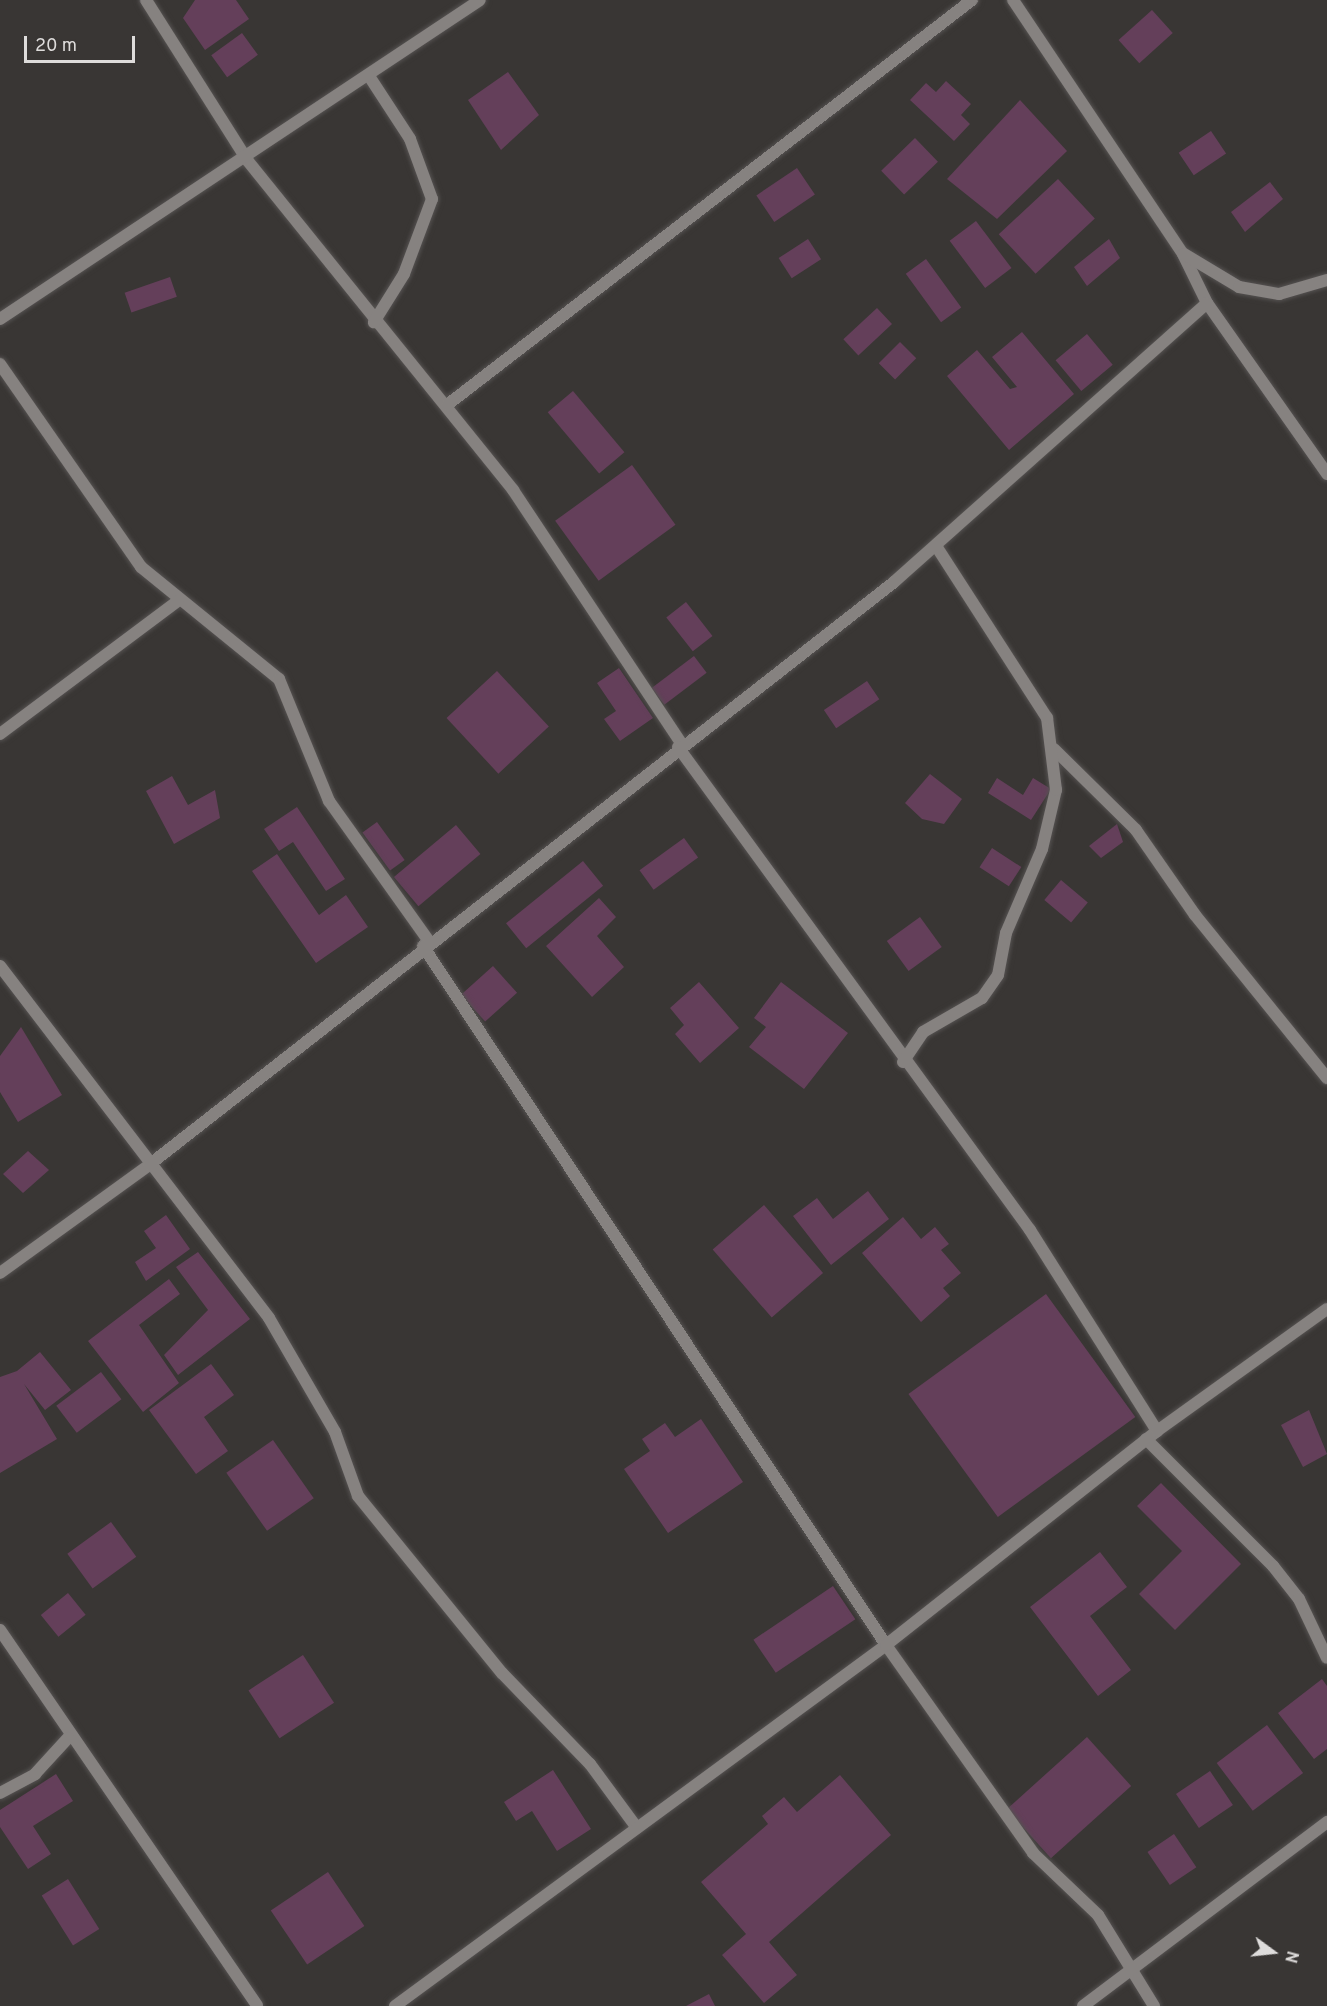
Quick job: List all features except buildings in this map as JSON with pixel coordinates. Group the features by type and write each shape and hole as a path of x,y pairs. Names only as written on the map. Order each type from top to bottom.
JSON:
{"street":[{"path":"146,0 247,160 374,322 447,405 513,490 680,745 903,1062 1030,1230 1157,1431"},
{"path":"0,320 247,160 480,0"},
{"path":"447,405 972,0"},
{"path":"1013,0 1183,254 1207,303 1327,474"},
{"path":"369,76 410,139 432,199 404,274 374,322"},
{"path":"1183,254 1239,287 1279,294 1327,280"},
{"path":"0,1273 149,1165 426,944 936,546 1207,303"},
{"path":"0,364 141,567 178,601 279,679 329,801 426,944 886,1645 1033,1853 1098,1915 1118,1944 1127,1970 1154,2006"},
{"path":"903,1062 923,1032 982,998 998,975 1006,933 1042,849 1056,790 1054,749 1047,718 936,546"},
{"path":"0,734 178,601"},
{"path":"1054,749 1136,830 1195,915 1327,1078"},
{"path":"0,966 149,1165 269,1318 335,1432 358,1496 502,1673 590,1764 637,1828"},
{"path":"395,2006 886,1645 1157,1431 1327,1309"},
{"path":"1146,1440 1273,1566 1299,1599 1327,1658"},
{"path":"0,1630 68,1738 256,2006"},
{"path":"0,1793 35,1774 68,1738"},
{"path":"1083,2006 1127,1970 1327,1822"}]}
